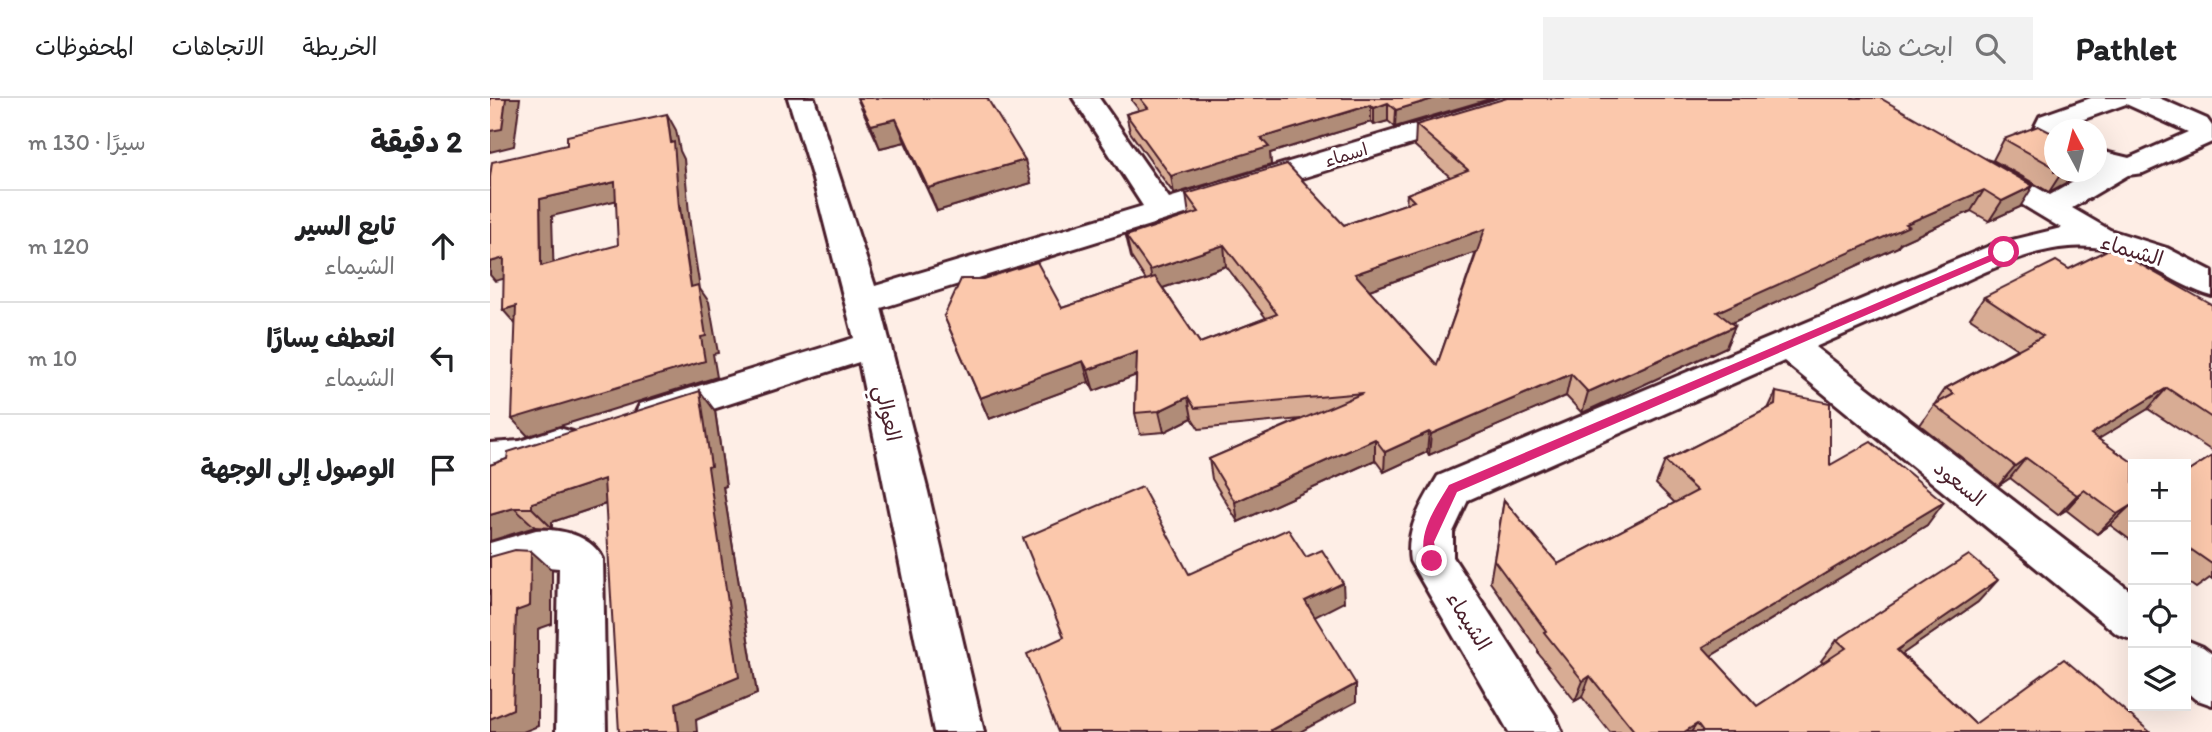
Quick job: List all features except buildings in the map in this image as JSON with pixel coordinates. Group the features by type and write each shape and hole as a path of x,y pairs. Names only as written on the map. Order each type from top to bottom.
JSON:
{"street":[{"name":"العوالي","path":"801,98 864,301 959,732"},
{"path":"1086,98 1162,211"},
{"name":"اسماء","path":"864,301 1531,98"},
{"path":"2058,119 2117,98"},
{"path":"2049,208 2109,163 2137,165 2204,135 2197,125 2136,98"},
{"path":"1955,153 2099,237"},
{"name":"الشيماء","path":"1537,732 1432,561 1427,542 1453,488 2004,252 2054,238 2099,237 2163,256 2212,285"},
{"path":"490,459 520,456 873,345"},
{"name":"السعود","path":"1788,345 2128,616"},
{"path":"490,562 541,545 564,548 581,559 581,732"},
{"path":"2191,666 2212,683"}],"route":[{"path":"1432,561 1427,542 1453,488 2004,252"}]}
